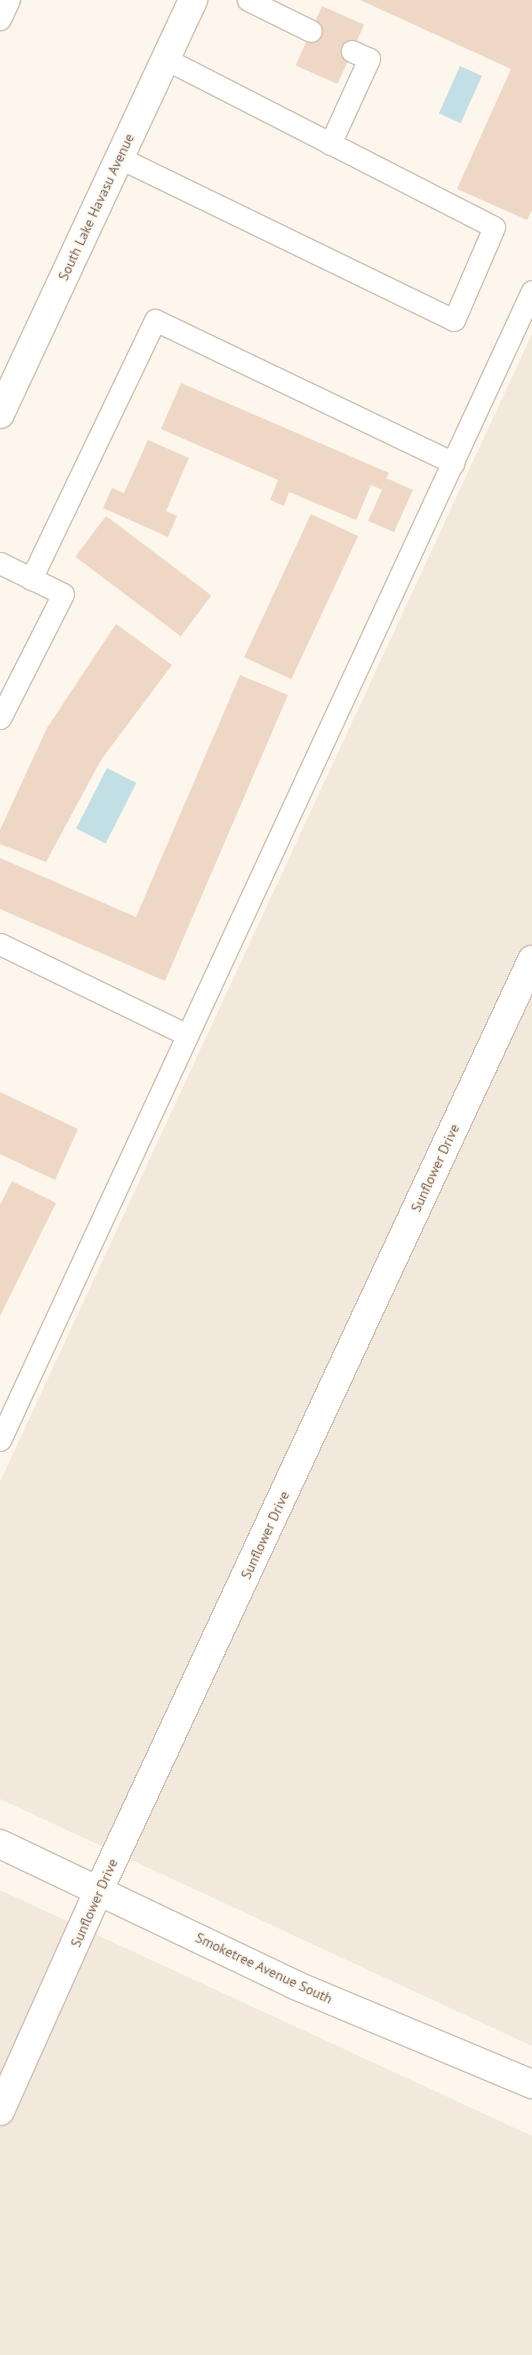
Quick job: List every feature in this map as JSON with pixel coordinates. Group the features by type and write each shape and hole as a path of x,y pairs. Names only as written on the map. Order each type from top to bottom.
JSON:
{"street":[{"name":"South Lake Havasu Avenue","path":"0,414 118,157 193,0"},
{"name":"Sunflower Drive","path":"0,2112 99,1890 532,960"},
{"name":"Smoketree Avenue South","path":"0,1844 295,1984 532,2084"}],"lane":[{"path":"0,19 9,0"},
{"path":"248,0 311,31"},
{"path":"330,144 369,59 352,51"},
{"path":"118,157 454,320 494,228 165,59"},
{"path":"0,1440 532,291"},
{"path":"32,579 155,320 452,462"},
{"path":"0,563 63,594 0,718"},
{"path":"0,944 187,1035"}],"shaded area":[{"path":"532,334 532,2046 0,1799 0,1482"},
{"path":"0,1890 532,2136 532,2355 0,2355"}],"water":[{"path":"460,66 482,76 461,123 439,114"},
{"path":"107,768 136,783 106,844 76,829"}],"building":[{"path":"360,0 532,0 532,210 527,220 457,189 511,69"},
{"path":"322,6 364,25 338,84 296,65"},
{"path":"181,383 389,473 386,478 413,490 394,532 368,521 382,490 371,485 356,520 289,492 284,506 270,500 278,480 161,429"},
{"path":"148,440 189,458 166,511 177,516 168,537 103,508 112,488 124,493"},
{"path":"311,514 358,536 291,679 244,657"},
{"path":"106,516 211,595 181,636 75,557"},
{"path":"116,624 172,665 101,760 46,862 0,844 0,830 47,728"},
{"path":"240,675 288,695 165,981 0,909 0,858 136,917"},
{"path":"0,1092 78,1129 55,1180 0,1154"},
{"path":"12,1181 56,1203 0,1316 0,1205"}]}
